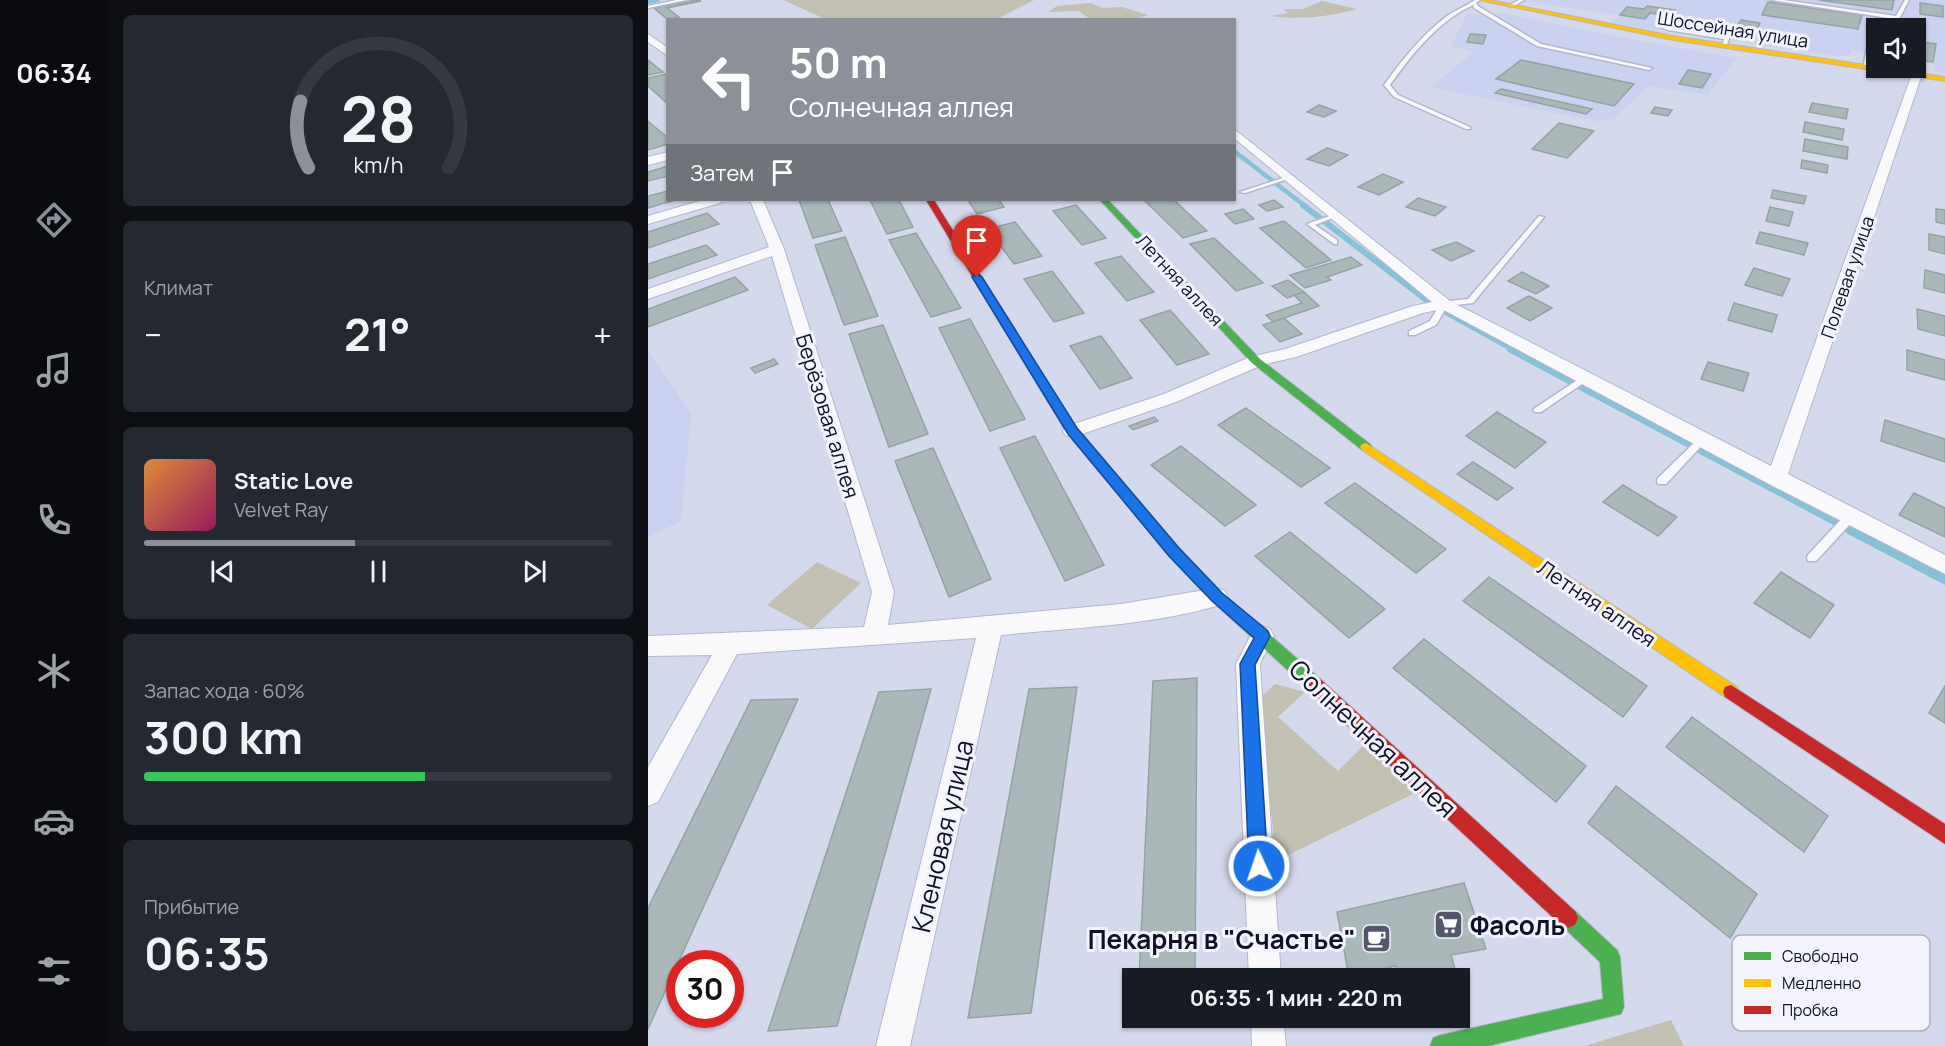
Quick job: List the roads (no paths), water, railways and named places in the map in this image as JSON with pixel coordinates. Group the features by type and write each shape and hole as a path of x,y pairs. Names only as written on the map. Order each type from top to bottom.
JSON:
{"street":[{"name":"Шоссейная улица","path":"1478,1 1516,3 1616,29 1725,42 1865,67"},
{"path":"648,38 666,52"},
{"name":"Шоссейная улица","path":"1926,76 1945,79"},
{"name":"Полевая улица","path":"1776,479 1916,78"},
{"path":"1236,134 1444,303 1945,566"},
{"path":"648,161 666,156"},
{"path":"648,220 712,201"},
{"name":"Берёзовая аллея","path":"757,201 777,249 883,592 874,636"},
{"name":"Солнечная аллея","path":"931,201 1072,431 1174,552 1217,597 1610,957 1614,1007 1441,1046"},
{"name":"Летняя аллея","path":"1105,201 1256,362 1378,457 1945,835"},
{"path":"648,294 777,249"},
{"path":"1072,431 1170,398 1256,362 1444,303"},
{"path":"648,646 730,645 991,626 1171,608 1217,597"},
{"name":"Кленовая улица","path":"893,1046 991,626"},
{"path":"1262,636 1248,664 1264,968"},
{"path":"648,793 730,645"},
{"path":"1268,1028 1269,1046"}],"lane":[{"path":"648,7 684,0"},
{"path":"1774,0 1898,18 1907,0"},
{"path":"1468,128 1396,96 1387,85 1427,39 1460,8 1478,1 1485,14 1539,45 1649,68"},
{"path":"1674,20 1717,26 1728,30 1725,42 1668,29 1661,26 1660,22 1674,20"},
{"path":"1865,67 1866,62"},
{"path":"1243,192 1291,177"},
{"path":"1334,242 1310,224 1337,215"},
{"path":"1412,333 1432,323 1444,303 1470,301 1541,217"},
{"path":"1538,410 1585,378"},
{"path":"1662,481 1702,440"},
{"path":"1812,558 1850,517"}],"waterway":[{"path":"648,2 658,0"},
{"path":"1236,153 1305,206"},
{"path":"1303,205 1433,305 1514,350"},
{"path":"1511,349 1853,531"},
{"path":"1850,530 1945,580"}],"place":[{"name":"Фасоль","path":"1449,925"},
{"name":"Пекарня в \"Счастье\"","path":"1377,939"}]}
